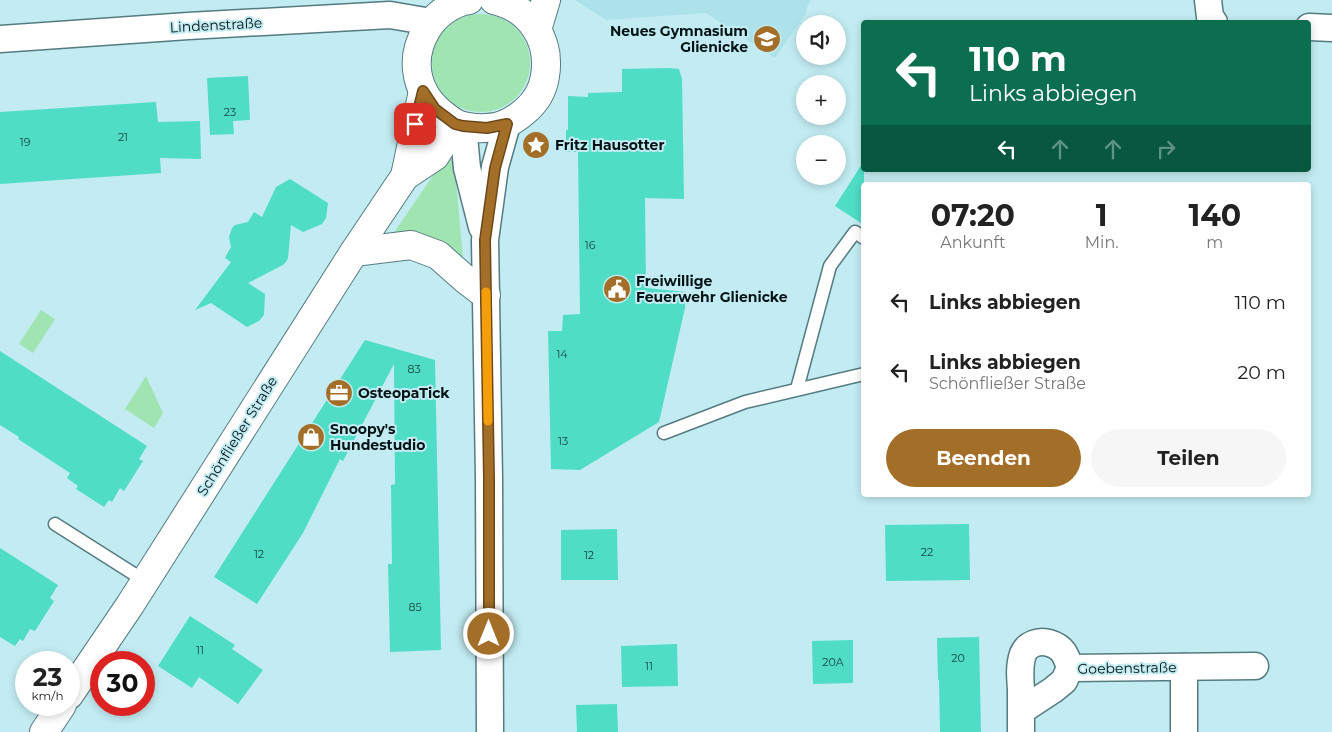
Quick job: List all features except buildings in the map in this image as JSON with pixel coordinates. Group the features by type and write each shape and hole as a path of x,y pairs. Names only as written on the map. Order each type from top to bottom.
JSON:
{"main road":[{"path":"469,0 446,9 431,22 421,38 416,55 417,74 423,91 435,109 459,125 487,128 507,124 518,118 530,107 539,93 545,78 546,61 544,45 537,30 527,17 516,8 496,0"},
{"path":"537,30 546,0"},
{"name":"Schönfließer Straße","path":"80,680 146,581 354,252 405,176 423,91"},
{"name":"Schönfließer Straße","path":"405,176 435,156 459,125"},
{"path":"354,252 411,245 438,255 465,279 486,294"},
{"path":"44,732 55,716"}],"street":[{"path":"1208,0 1210,17 1212,20"},
{"name":"Lindenstraße","path":"0,39 390,15 431,22"},
{"path":"1311,27 1332,28"},
{"path":"490,732 489,478 485,240 495,168 507,124"},
{"path":"459,125 467,168 485,240"},
{"name":"Goebenstraße","path":"1044,641 1057,646 1066,655 1070,668 1064,681 1021,722 1020,664 1024,652 1032,644 1044,641"},
{"name":"Goebenstraße","path":"1070,668 1255,666"},
{"name":"Goebenstraße","path":"1184,667 1184,732"}],"lane":[{"path":"797,389 830,266 855,232 861,236"},
{"path":"664,433 745,402 861,375"},
{"path":"55,524 146,581"}],"shaded area":[{"name":"Neues Gymnasium Glienicke","path":"575,0 811,0 805,15 796,15 796,28 775,58 706,13 606,20"}],"green space":[{"path":"481,14 500,18 516,28 526,44 530,63 526,82 516,98 500,108 481,112 462,108 446,98 436,82 432,63 436,44 446,28 462,18"},
{"path":"445,158 454,160 463,258 445,244 425,234 393,234"},
{"path":"41,310 55,319 33,353 19,344"},
{"path":"146,376 163,413 154,428 125,409"}],"slow traffic":[{"path":"486,292 488,421"}],"place":[{"name":"Neues Gymnasium Glienicke","path":"767,39"},
{"name":"Fritz Hausotter","path":"536,145"},
{"name":"Freiwillige Feuerwehr Glienicke","path":"617,289"},
{"name":"OsteopaTick","path":"339,393"},
{"name":"Snoopy's Hundestudio","path":"311,437"}],"route":[{"path":"415,124 423,91 435,109 455,124 487,128 507,124 495,168 485,240 489,478 489,634"}]}
